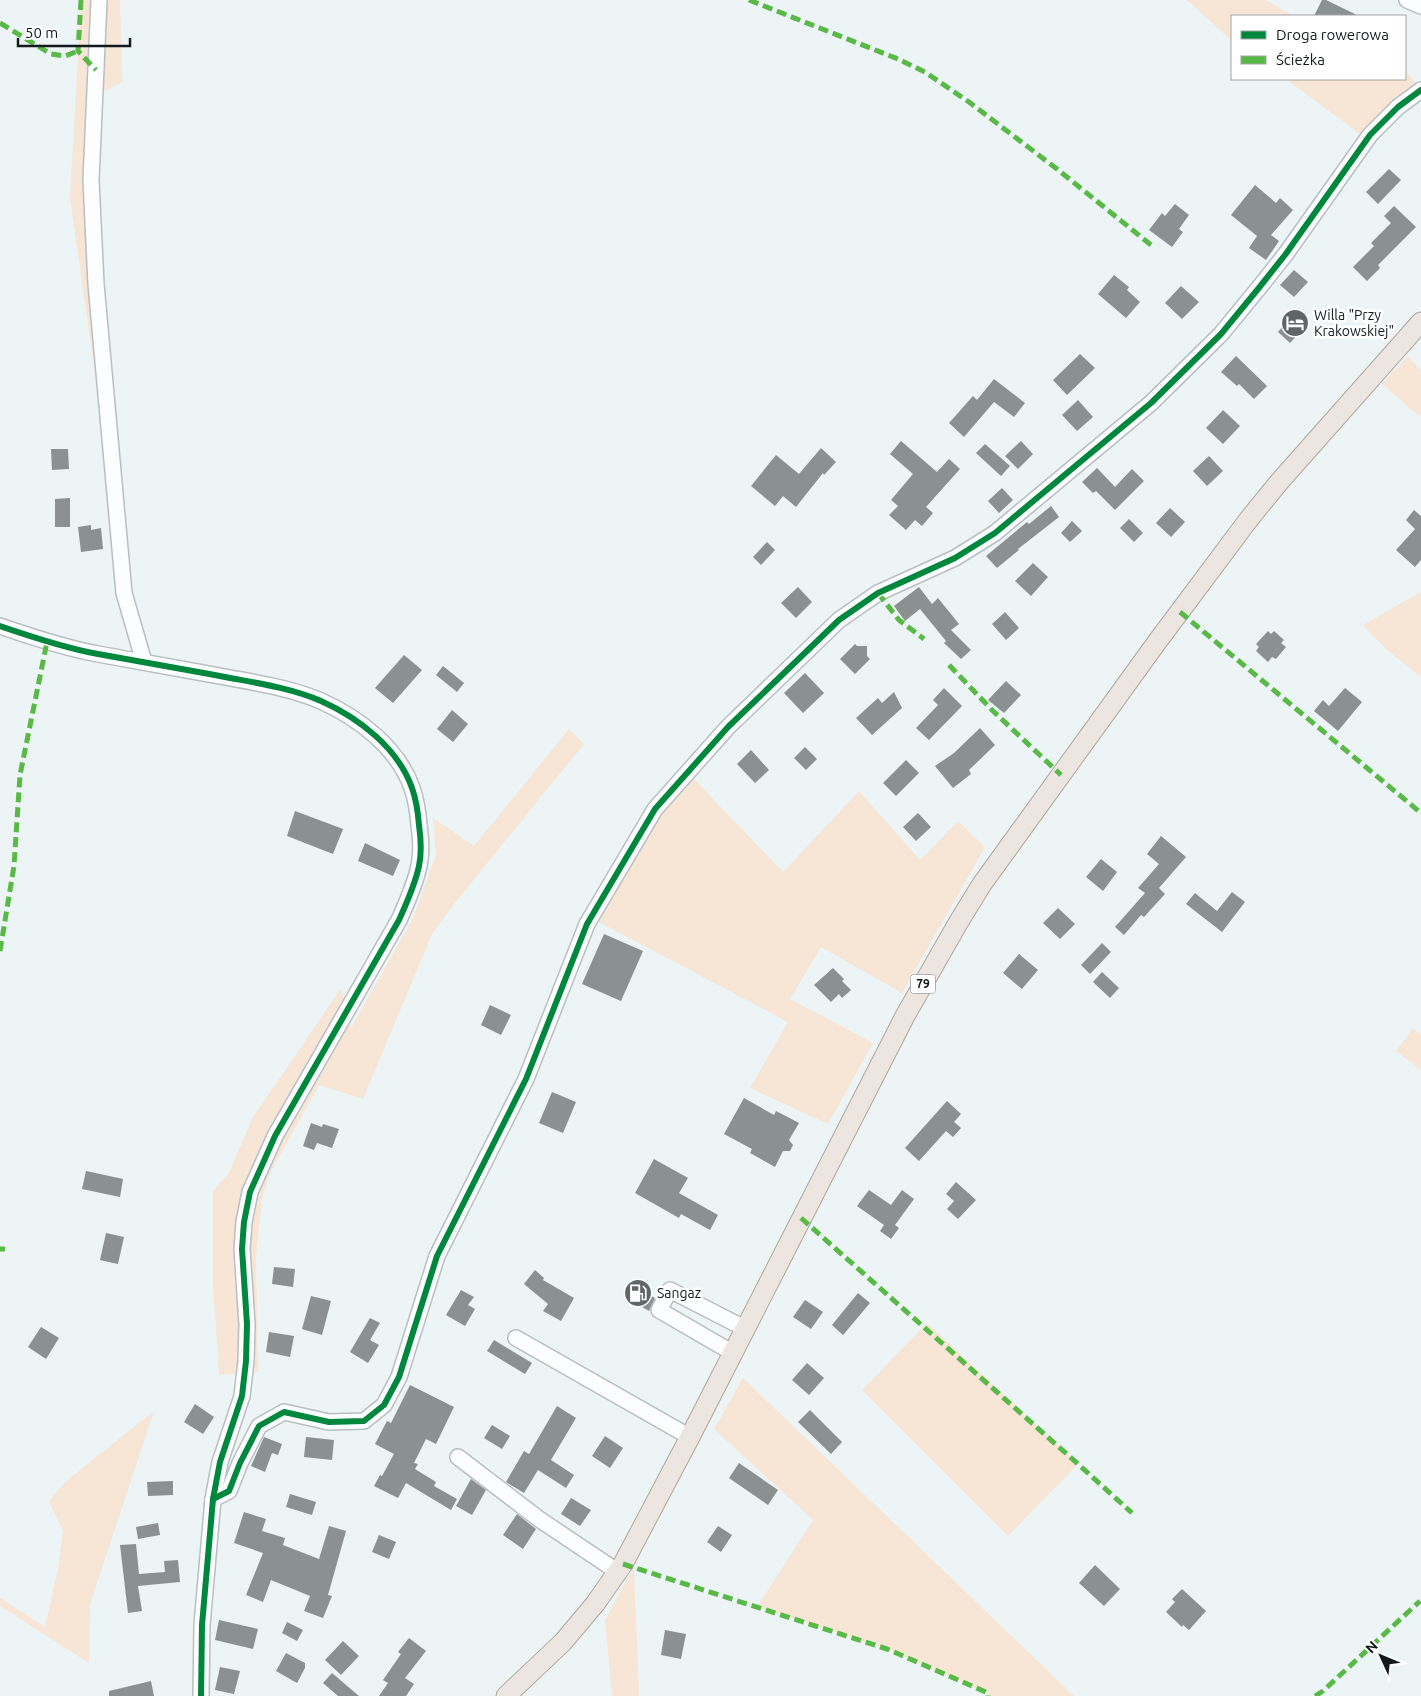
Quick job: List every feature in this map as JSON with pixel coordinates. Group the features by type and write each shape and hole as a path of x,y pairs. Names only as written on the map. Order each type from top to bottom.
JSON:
{"main road":[{"name":"79","path":"506,1696 563,1642 595,1604 618,1572 636,1542 905,1016 958,922 982,884 1157,642 1249,519 1280,481 1421,322"}],"street":[{"path":"99,0 91,180 96,284 124,593 144,662"},
{"path":"1406,0 1421,6"},
{"path":"213,1499 229,1491 240,1462 259,1426 284,1412 329,1422 364,1421 384,1405 399,1377 437,1256 526,1079 587,924 654,809 728,726 840,620 878,593 955,558 988,537 1152,403 1221,334 1258,289 1285,255 1370,135 1398,107 1421,90"},
{"path":"0,626 47,642 96,654 255,682 321,701 348,716 375,735 390,750 403,768 413,788 421,843 419,866 414,883 399,920 275,1136 250,1192 244,1222 242,1250 247,1324 246,1361 242,1396 220,1462 213,1499 202,1625 202,1696"},
{"path":"733,1353 659,1310 670,1290 746,1329"},
{"path":"516,1338 690,1437"},
{"path":"458,1457 539,1519 618,1572"}],"shaded area":[{"path":"81,0 93,0 89,265 97,387 70,198"},
{"path":"107,0 120,0 122,82 102,92"},
{"path":"1187,0 1266,0 1291,15 1231,15 1231,40"},
{"path":"1406,72 1419,86 1364,137 1287,80 1406,80"},
{"path":"1408,356 1421,371 1421,415 1419,416 1382,384"},
{"path":"1421,592 1421,677 1385,648 1363,625"},
{"path":"569,729 584,744 454,904 432,934 363,1099 319,1085 270,1173 262,1198 256,1257 258,1372 219,1375 213,1285 213,1191 229,1173 252,1119 341,988 351,1028 412,920 436,855 433,818 474,846"},
{"path":"694,779 783,872 859,791 920,860 958,821 985,847 902,993 821,947 790,999 873,1043 828,1124 750,1088 788,1022 599,922 659,817"},
{"path":"1413,1028 1421,1035 1421,1070 1396,1051"},
{"path":"927,1323 1078,1464 1008,1536 862,1390"},
{"path":"743,1378 1074,1696 988,1696 988,1693 887,1649 757,1607 813,1520 714,1429"},
{"path":"154,1411 90,1604 89,1663 0,1606 0,1598 45,1627 58,1569 63,1531 49,1501 65,1482"},
{"path":"634,1567 639,1696 612,1696 605,1620"}],"building":[{"path":"1322,0 1326,0 1357,15 1314,15"},
{"path":"1389,169 1401,180 1378,204 1366,192"},
{"path":"1255,185 1276,203 1280,198 1293,210 1271,235 1279,241 1266,260 1249,248 1257,236 1231,215"},
{"path":"1175,204 1189,215 1179,229 1183,232 1172,247 1149,230 1162,213 1165,216"},
{"path":"1394,206 1416,227 1378,265 1380,268 1367,281 1353,267 1374,246 1371,243 1391,223 1384,216"},
{"path":"1294,270 1308,282 1294,297 1280,285"},
{"path":"1114,275 1129,287 1127,290 1140,302 1126,318 1098,294"},
{"path":"1181,286 1199,302 1182,319 1165,303"},
{"path":"1291,317 1303,329 1290,343 1278,332"},
{"path":"1080,354 1095,368 1067,395 1053,380"},
{"path":"1236,356 1267,386 1254,399 1239,384 1237,386 1221,372"},
{"path":"994,379 1025,403 1014,417 994,402 964,437 949,423 973,396 977,400"},
{"path":"1078,400 1093,417 1077,431 1062,415"},
{"path":"1223,410 1240,426 1223,444 1206,428"},
{"path":"901,441 937,472 949,459 960,469 926,507 933,513 922,526 915,520 906,530 889,515 898,506 891,500 913,474 890,454"},
{"path":"1021,441 1033,454 1018,469 1005,456"},
{"path":"985,444 1010,466 1001,476 976,453"},
{"path":"821,448 836,462 824,475 823,473 796,507 783,496 775,506 751,486 776,455 799,474"},
{"path":"51,449 68,449 69,469 52,470"},
{"path":"1209,456 1223,471 1207,486 1193,471"},
{"path":"1097,468 1115,487 1132,469 1144,481 1115,510 1096,491 1093,493 1082,482"},
{"path":"1002,488 1013,500 999,513 988,501"},
{"path":"70,498 70,527 55,527 55,499"},
{"path":"1051,506 1059,517 997,568 986,556 1027,522 1029,524"},
{"path":"1170,508 1185,522 1171,537 1156,523"},
{"path":"1414,510 1421,516 1421,560 1415,567 1396,550 1415,529 1406,520"},
{"path":"1129,519 1143,533 1134,542 1120,528"},
{"path":"1072,521 1082,531 1070,542 1061,533"},
{"path":"91,525 91,530 101,528 103,549 81,552 78,527"},
{"path":"767,542 775,550 761,565 753,557"},
{"path":"1033,563 1048,577 1031,596 1015,581"},
{"path":"798,587 812,602 796,618 781,603"},
{"path":"919,587 932,604 938,598 959,624 951,630 971,650 961,659 944,643 946,641 920,609 905,621 894,606"},
{"path":"1005,612 1019,628 1006,640 992,624"},
{"path":"1268,631 1271,634 1274,631 1284,640 1281,643 1286,647 1276,659 1272,657 1268,662 1256,651 1259,647 1256,644"},
{"path":"855,644 857,646 867,646 867,656 870,659 855,674 840,659"},
{"path":"404,655 422,670 393,703 375,688"},
{"path":"443,666 464,683 457,692 436,675"},
{"path":"805,673 824,693 803,713 784,693"},
{"path":"1006,681 1021,695 1004,713 988,700"},
{"path":"944,688 962,706 929,740 916,728 938,705 933,700"},
{"path":"1345,688 1362,702 1338,731 1314,711 1323,700 1329,706"},
{"path":"894,692 902,708 872,735 856,718 878,698 882,703"},
{"path":"452,710 468,724 453,742 437,729"},
{"path":"980,728 995,745 969,770 971,774 953,788 935,766 954,753"},
{"path":"805,747 817,759 806,770 794,758"},
{"path":"751,750 769,770 755,783 737,764"},
{"path":"906,760 919,773 896,796 883,783"},
{"path":"295,811 343,829 333,854 287,836"},
{"path":"918,813 931,827 916,841 903,827"},
{"path":"1161,836 1186,857 1159,888 1165,894 1144,917 1141,915 1124,935 1115,927 1145,893 1138,888 1159,864 1147,854"},
{"path":"365,843 400,860 393,876 358,861"},
{"path":"1101,859 1117,872 1103,891 1086,877"},
{"path":"1232,892 1245,902 1222,932 1186,904 1195,893 1217,911"},
{"path":"1058,908 1075,924 1060,939 1043,923"},
{"path":"604,934 643,951 621,1001 582,984"},
{"path":"1102,943 1111,952 1090,974 1081,965"},
{"path":"1019,954 1038,970 1022,989 1003,973"},
{"path":"833,968 844,979 842,981 851,990 842,998 839,994 831,1002 814,985"},
{"path":"1102,972 1119,988 1110,998 1093,982"},
{"path":"490,1005 511,1015 501,1035 481,1025"},
{"path":"552,1092 576,1102 563,1133 539,1123"},
{"path":"744,1098 774,1115 776,1111 799,1123 789,1140 793,1145 790,1151 783,1151 775,1167 750,1153 752,1149 724,1134"},
{"path":"947,1101 961,1114 954,1122 961,1128 953,1137 946,1131 919,1161 905,1148"},
{"path":"311,1123 322,1127 323,1124 339,1129 332,1148 317,1143 314,1150 303,1146"},
{"path":"654,1159 688,1178 679,1193 718,1215 710,1230 681,1214 679,1218 635,1193"},
{"path":"86,1171 123,1179 120,1197 82,1189"},
{"path":"956,1182 976,1200 958,1219 947,1209 954,1201 946,1194"},
{"path":"869,1190 891,1205 902,1190 914,1199 895,1225 899,1228 891,1239 880,1231 884,1225 857,1206"},
{"path":"106,1233 124,1237 118,1264 100,1260"},
{"path":"274,1267 295,1269 293,1287 272,1284"},
{"path":"535,1270 544,1278 543,1280 574,1298 561,1321 543,1311 548,1304 524,1284"},
{"name":"Sangaz","path":"634,1287 655,1298 649,1311 628,1299"},
{"path":"461,1290 474,1297 468,1305 475,1309 465,1326 446,1315"},
{"path":"858,1293 870,1303 843,1335 832,1325"},
{"path":"311,1296 331,1301 322,1335 302,1329"},
{"path":"805,1300 823,1312 811,1329 793,1317"},
{"path":"370,1318 380,1323 370,1340 379,1345 368,1363 350,1352"},
{"path":"41,1327 59,1338 46,1359 28,1347"},
{"path":"269,1332 294,1336 290,1357 266,1352"},
{"path":"494,1340 532,1363 525,1374 487,1351"},
{"path":"807,1363 824,1378 809,1395 792,1380"},
{"path":"410,1385 454,1407 436,1444 426,1439 414,1463 418,1464 415,1469 436,1482 434,1486 457,1499 451,1510 406,1483 398,1498 374,1486 394,1454 375,1444 387,1421 391,1423"},
{"path":"195,1404 214,1417 203,1434 184,1422"},
{"path":"557,1406 576,1418 551,1460 574,1475 566,1488 538,1470 524,1493 506,1482 524,1451 529,1454"},
{"path":"810,1410 842,1442 831,1454 798,1422"},
{"path":"492,1425 510,1436 502,1449 484,1438"},
{"path":"605,1436 623,1448 610,1468 592,1456"},
{"path":"264,1437 282,1444 278,1455 272,1453 265,1472 251,1466"},
{"path":"306,1437 334,1440 332,1460 304,1457"},
{"path":"739,1463 778,1490 768,1505 729,1478"},
{"path":"471,1479 486,1490 472,1515 456,1506"},
{"path":"173,1481 173,1495 148,1496 147,1482"},
{"path":"290,1494 316,1502 312,1515 286,1507"},
{"path":"571,1498 591,1510 580,1526 561,1514"},
{"path":"244,1512 266,1519 262,1531 285,1538 283,1545 319,1559 329,1526 346,1531 328,1595 332,1596 323,1618 304,1611 310,1596 271,1580 263,1602 246,1595 263,1553 234,1543"},
{"path":"517,1514 536,1529 523,1549 503,1535"},
{"path":"158,1523 160,1535 138,1539 136,1527"},
{"path":"718,1526 732,1535 721,1552 707,1542"},
{"path":"379,1535 396,1542 389,1559 372,1552"},
{"path":"136,1544 139,1574 165,1572 164,1561 178,1560 180,1582 138,1586 142,1611 128,1613 120,1545"},
{"path":"1095,1565 1120,1589 1104,1606 1079,1583"},
{"path":"1182,1589 1206,1611 1189,1630 1183,1625 1182,1627 1166,1612 1175,1602 1172,1599"},
{"path":"219,1620 258,1629 253,1649 215,1640"},
{"path":"287,1622 303,1630 297,1641 282,1633"},
{"path":"665,1630 686,1634 681,1659 661,1655"},
{"path":"409,1638 426,1651 405,1678 414,1684 406,1696 379,1696 388,1683 383,1680 401,1654 398,1652"},
{"path":"343,1641 359,1656 341,1675 325,1660"},
{"path":"286,1653 305,1663 305,1668 297,1683 276,1671"},
{"path":"220,1667 240,1671 234,1694 215,1690"},
{"path":"332,1673 359,1696 338,1696 323,1683"},
{"path":"151,1681 154,1696 109,1696 109,1691"}],"marked path":[{"path":"81,0 78,51 96,70"},
{"path":"749,0 898,59 925,72 969,102 1057,169 1151,245"},
{"path":"0,23 51,54 65,56 78,51"},
{"path":"878,593 899,620 924,639"},
{"path":"1180,612 1421,813"},
{"path":"0,951 14,866 20,775 47,642"},
{"path":"949,665 993,711 1061,775"},
{"path":"801,1218 1132,1513"},
{"path":"0,1249 5,1249"},
{"path":"623,1564 887,1649 988,1693 988,1696"},
{"path":"1315,1696 1323,1691 1420,1601"}],"cycle path":[{"path":"213,1499 229,1491 240,1463 259,1426 284,1412 329,1422 364,1421 384,1405 399,1377 437,1256 526,1079 587,924 655,809 728,727 839,620 878,593 955,558 995,533 1151,403 1221,334 1258,289 1285,255 1370,135 1398,107 1421,90"},
{"path":"0,626 73,649 274,686 321,701 363,725 387,747 406,773 417,806 421,856 405,907 275,1136 250,1192 244,1222 242,1249 247,1324 246,1361 242,1396 220,1462 213,1499 202,1625 201,1696"}],"place":[{"name":"Willa \"Przy Krakowskiej\"","path":"1295,323"},
{"name":"Sangaz","path":"638,1293"}]}
